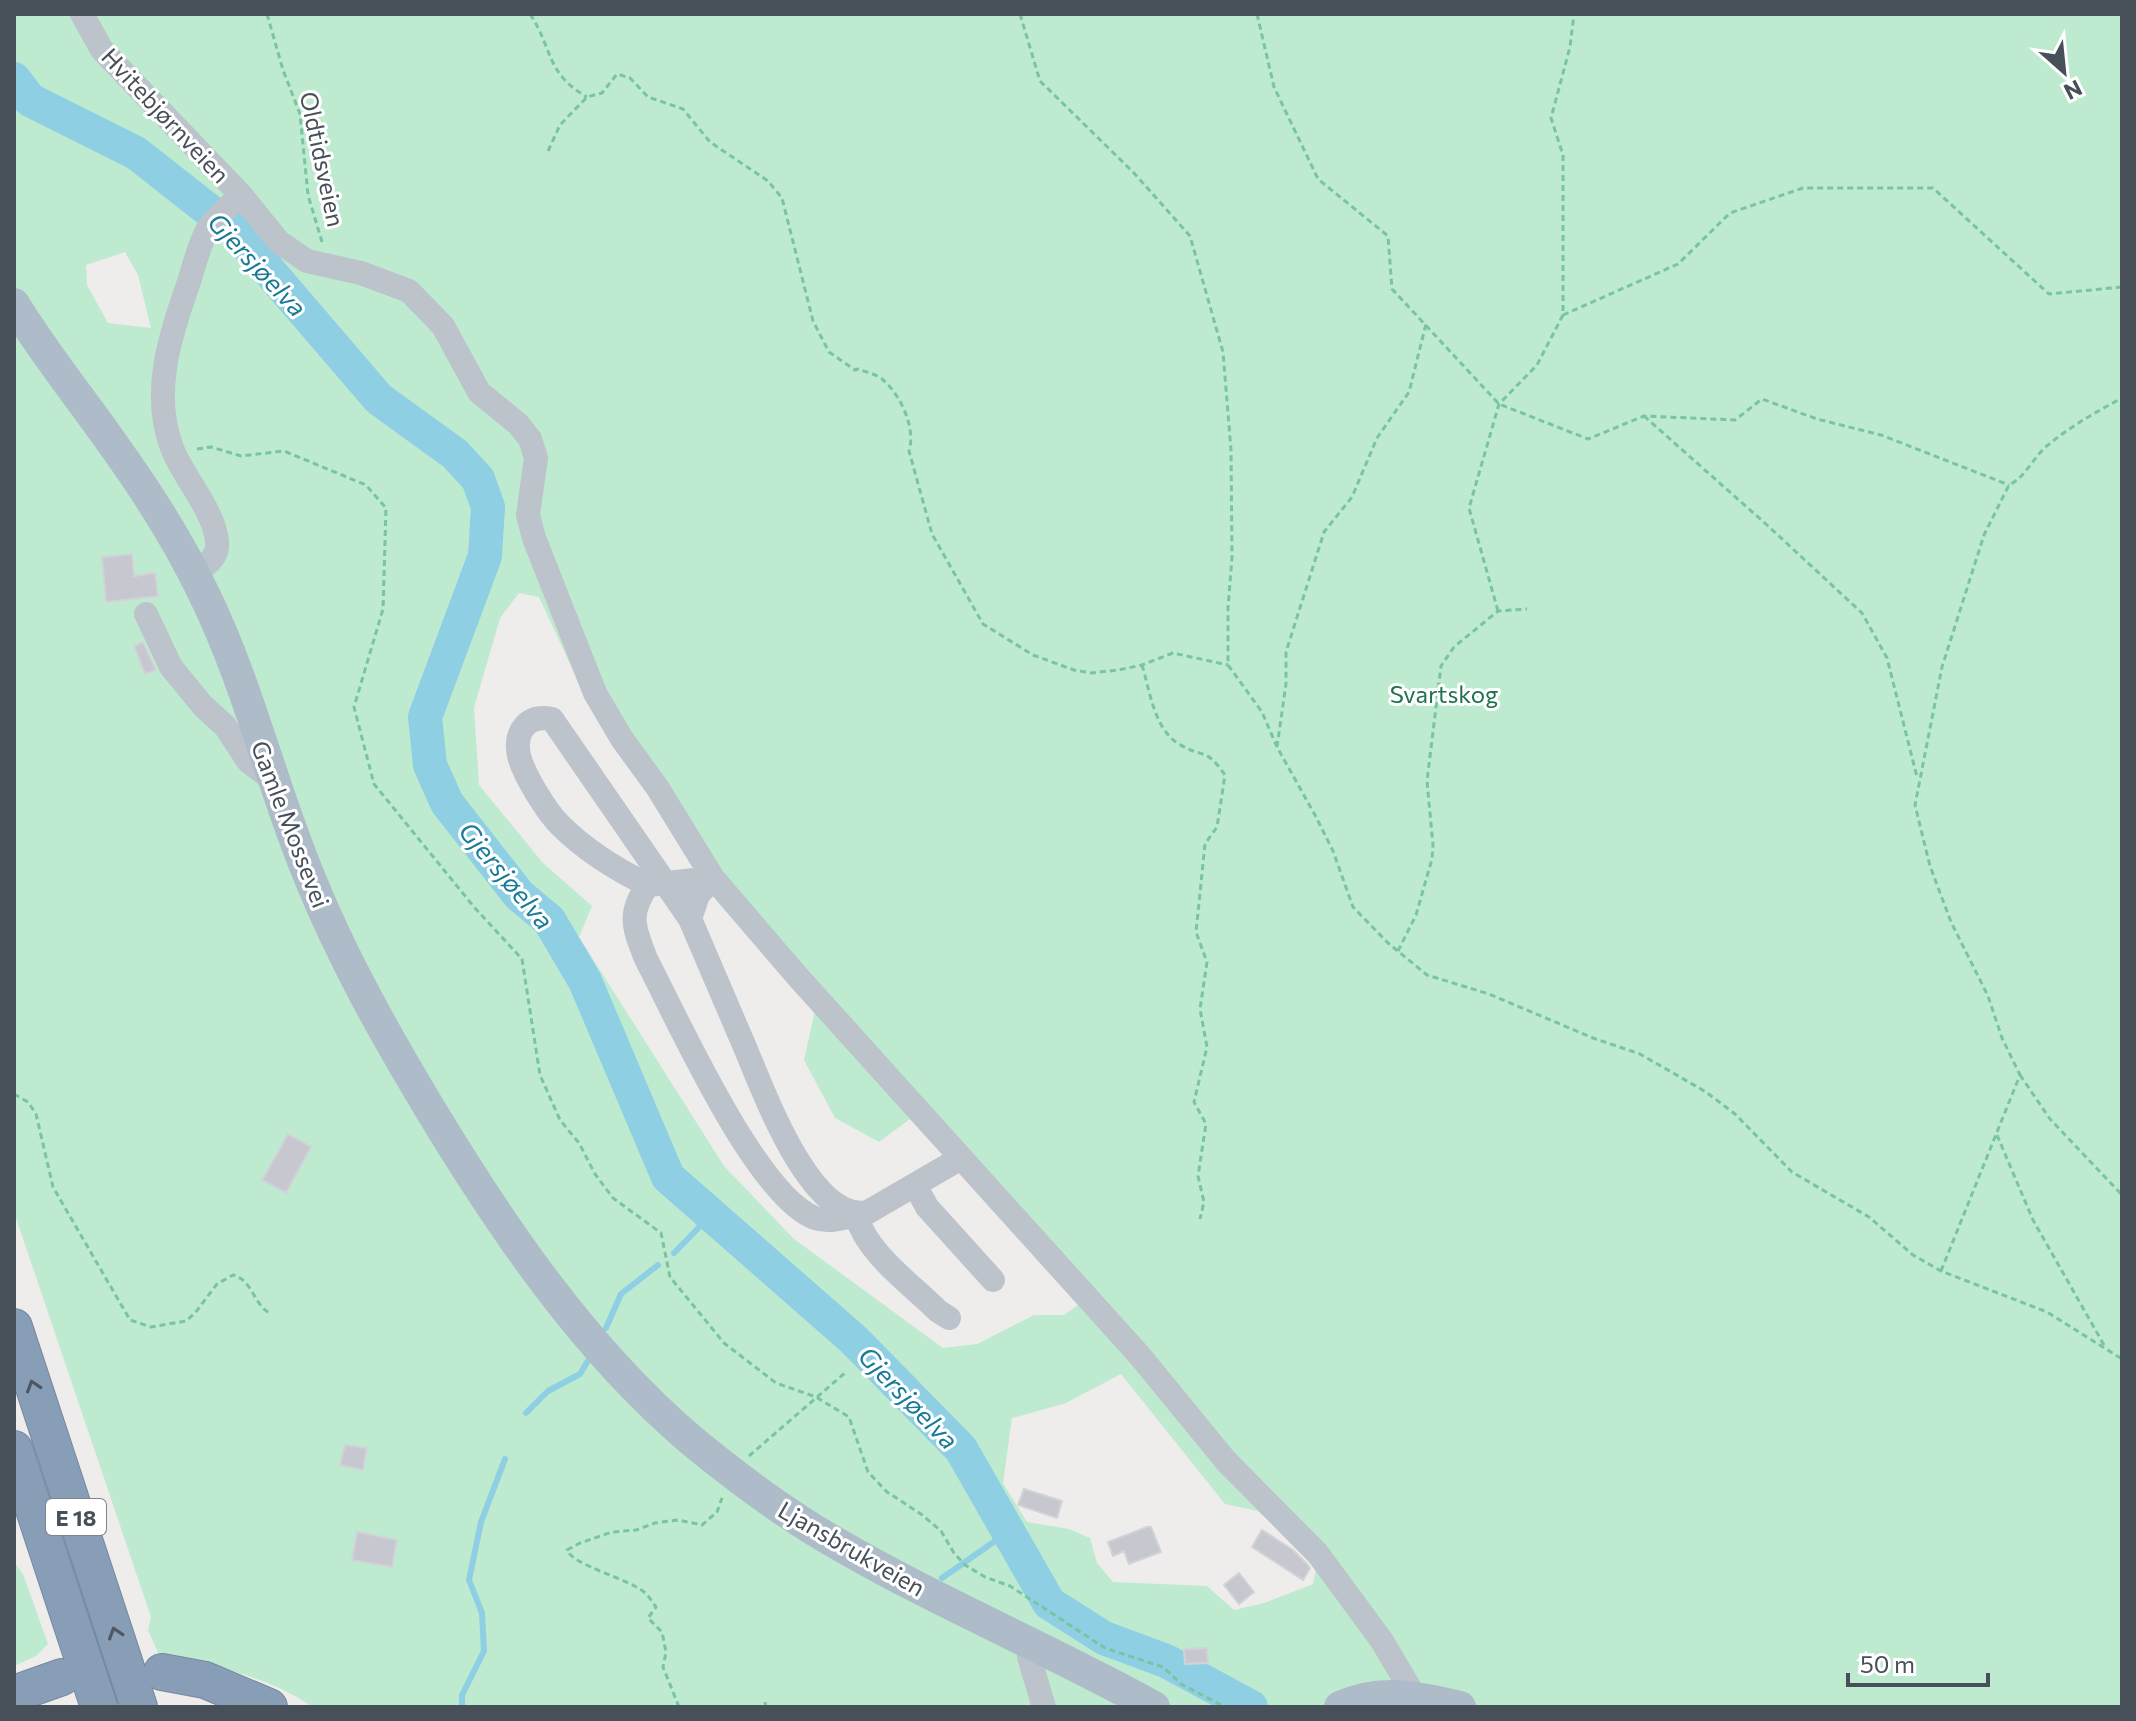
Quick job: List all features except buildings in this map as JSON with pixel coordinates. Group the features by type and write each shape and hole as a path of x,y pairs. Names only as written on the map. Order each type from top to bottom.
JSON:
{"highway":[{"name":"E 18","path":"14,1327 139,1707"},
{"name":"E 18","path":"14,1449 99,1707"},
{"path":"162,1672 205,1680 269,1707"},
{"path":"14,1694 62,1677"}],"main road":[{"name":"Gamle Mossevei","path":"14,304 139,482 194,573 223,636 273,780 329,923 395,1049 501,1221 589,1334"},
{"name":"Ljansbrukveien","path":"589,1334 663,1414 731,1472 833,1542 1154,1707"},
{"path":"1340,1707 1376,1695 1460,1707"}],"street":[{"name":"Hvitebjørnveien","path":"82,14 102,50 233,202 279,242 307,261 361,273 409,291 443,326 479,392 518,424 530,439 536,458 528,515 534,538 595,693 713,878 798,977 1140,1356 1226,1461 1318,1554 1382,1641 1418,1702"},
{"path":"194,573 216,554 218,545 204,509 173,451 164,423 160,334 208,230 233,202"},
{"path":"146,614 171,667 203,706 225,726 248,761 273,780"},
{"path":"713,878 656,883 623,873 584,848 557,822 529,779 519,756 522,728 529,720 540,716 552,719 656,883 690,919 785,1139 821,1191 836,1205 856,1215 863,1235 879,1254 949,1318"},
{"path":"690,919 698,895 713,878"},
{"path":"656,883 638,899 633,916 646,959 735,1129 761,1168 797,1209 815,1218 832,1221 868,1212 961,1158"},
{"path":"915,1185 927,1207 993,1280"},
{"path":"1030,1644 1031,1668 1044,1707"}],"path":[{"name":"Oldtidsveien","path":"267,14 300,114 308,195 329,266"},
{"path":"530,14 549,58 570,87 587,97"},
{"path":"1020,14 1040,81 1134,173 1190,236 1223,352 1231,450 1232,557 1228,665 1262,712 1277,747 1333,851 1353,907 1427,975 1489,994 1593,1038 1640,1054 1706,1092 1735,1114 1792,1172 1869,1217 1913,1255 1941,1271 2047,1312 2122,1359"},
{"path":"1257,14 1274,87 1318,179 1388,236 1392,289 1499,404 1588,439 1644,416 1735,420 1762,399 1817,419 1881,435 2009,485"},
{"path":"1498,611 1469,508 1499,404 1537,365 1563,315 1563,155 1551,118 1570,47 1574,14"},
{"path":"548,151 560,125 587,97 602,93 617,74 630,78 648,97 683,109 710,142 768,181 782,198 813,321 829,352 855,370 882,379 905,409 911,462 932,534 983,624 1033,655 1091,673 1142,665 1173,653 1228,665"},
{"path":"1563,315 1678,264 1730,213 1803,188 1933,188 2049,294 2122,287"},
{"path":"1277,747 1286,684 1286,652 1324,532 1352,497 1377,438 1409,392 1426,323"},
{"path":"2122,398 2087,416 2045,447 2017,481 2009,485 1984,535 1942,667 1915,805 1930,866 1951,922 1988,996 2002,1038 2020,1075 2050,1119 2122,1195"},
{"path":"1644,416 1862,613 1887,658 1918,781"},
{"path":"173,451 211,447 241,456 284,451 366,485 386,508 383,609 354,707 374,784 474,907 522,959 540,1075 560,1120 579,1143 595,1174 613,1198 661,1233 670,1277 724,1343 776,1383 816,1397 849,1417 868,1472 887,1492 941,1531 962,1562 1040,1604 1056,1618 1105,1648 1163,1667 1181,1684 1225,1707"},
{"path":"1398,951 1416,915 1432,859 1427,781 1441,666 1454,647 1498,611 1527,609"},
{"path":"1142,665 1159,723 1178,744 1212,757 1225,775 1217,827 1205,844 1196,932 1207,962 1200,1009 1207,1047 1194,1102 1206,1124 1198,1176 1204,1202 1200,1219"},
{"path":"1941,1271 2020,1075"},
{"path":"14,1094 28,1102 36,1114 53,1187 130,1320 151,1327 186,1321 217,1284 233,1275 244,1280 259,1306 271,1314"},
{"path":"1997,1135 2033,1220 2105,1346"},
{"path":"679,1707 663,1667 666,1652 662,1632 648,1618 656,1607 652,1601 644,1591 578,1561 567,1550 612,1532 636,1530 655,1523 678,1520 702,1525 717,1512 731,1472 846,1372"}],"green space":[{"name":"Svartskog","path":"14,14 2122,14 2122,1707 313,1707 258,1679 220,1668 160,1657 148,1630 151,1617 14,1212","holes":["125,252 138,275 151,328 108,323 87,285 86,265","519,593 539,597 583,692 815,1010 804,1060 835,1118 879,1142 910,1119 1082,1302 1064,1315 1034,1315 977,1344 943,1348 794,1239 724,1166 579,937 592,906 543,863 479,785 474,708 500,618","1121,1374 1225,1504 1258,1511 1317,1565 1313,1584 1264,1603 1234,1610 1207,1586 1113,1582 1097,1563 1090,1538 1069,1529 1027,1522 1003,1483 1012,1418 1066,1403"]},
{"path":"14,1562 23,1574 48,1644 36,1656 14,1666"}],"waterway":[{"name":"Gjersjøelva","path":"14,79 30,100 136,153 234,230 379,399 455,454 478,479 488,507 485,556 425,717 430,765 447,803 519,895 549,920 585,981 668,1177 854,1340 961,1449 1049,1603 1104,1638 1166,1661 1251,1707"},
{"path":"674,1253 711,1215"},
{"path":"606,1328 621,1294 658,1265"},
{"path":"526,1413 548,1391 580,1374 589,1359"},
{"path":"462,1707 462,1695 484,1651 482,1613 469,1580 481,1522 505,1459"},
{"path":"942,1578 1008,1532"}]}
